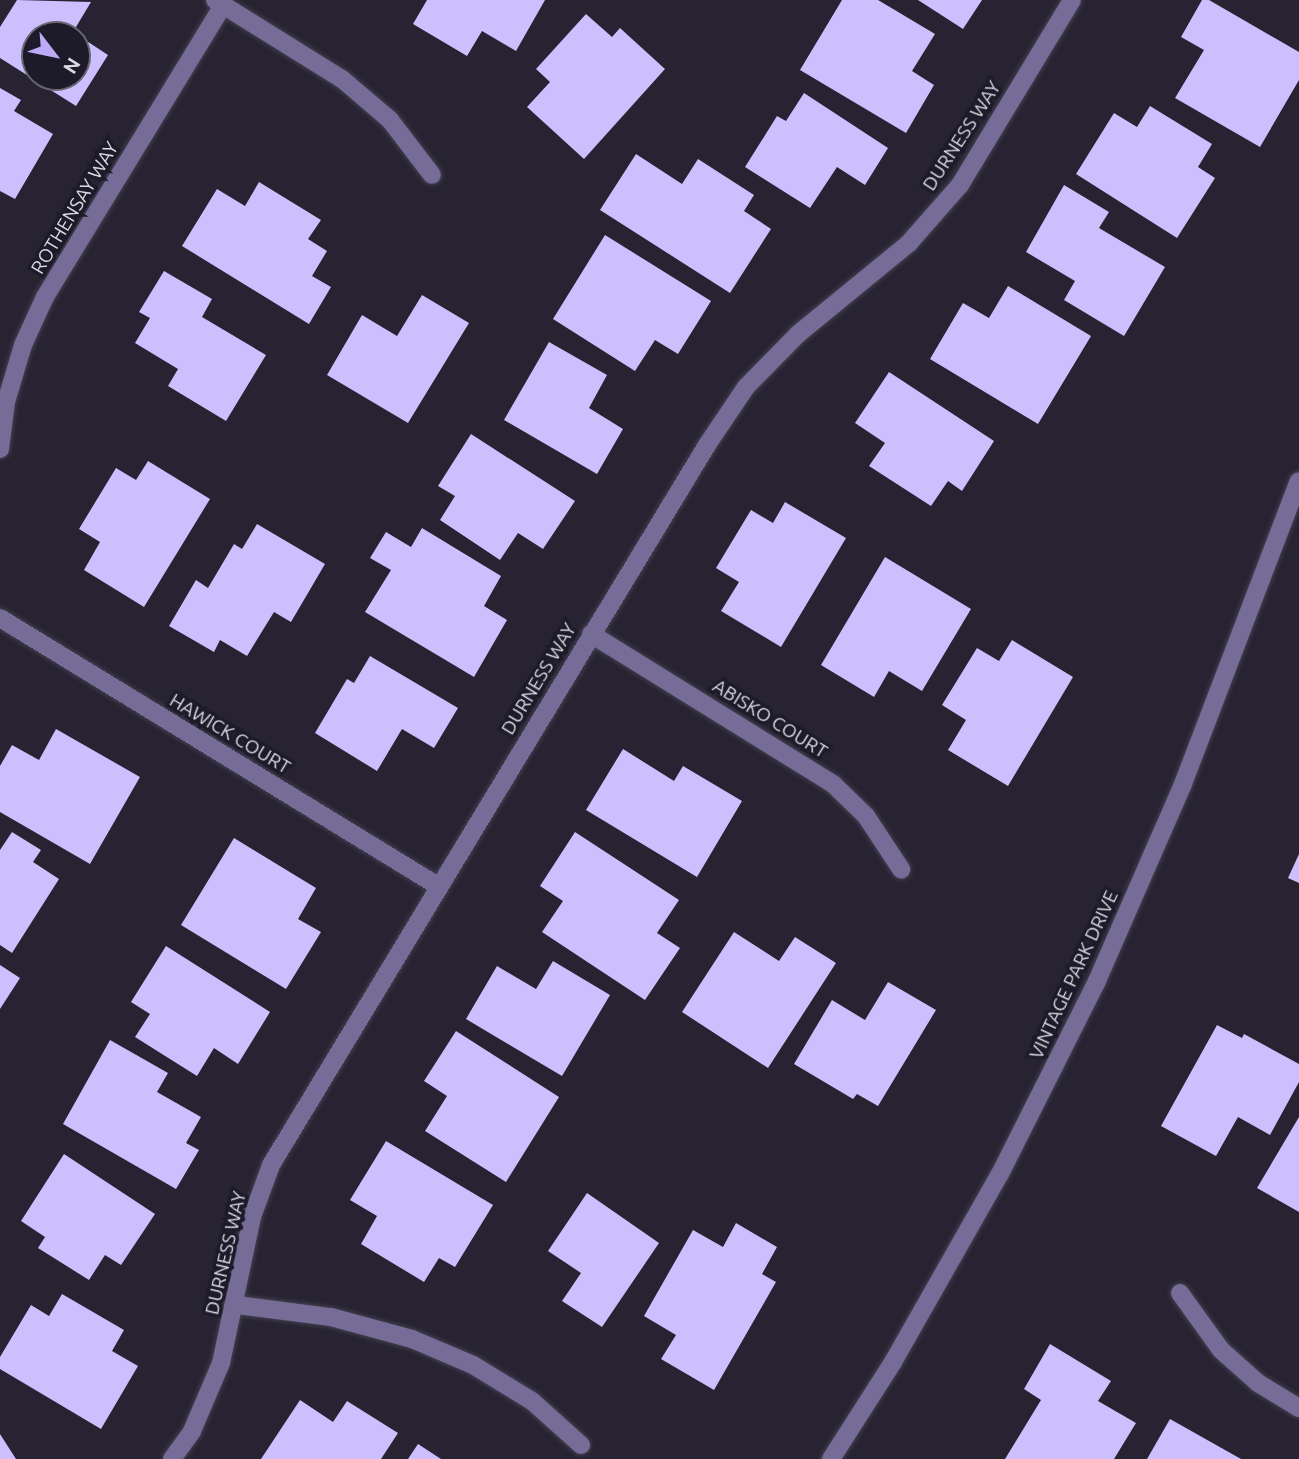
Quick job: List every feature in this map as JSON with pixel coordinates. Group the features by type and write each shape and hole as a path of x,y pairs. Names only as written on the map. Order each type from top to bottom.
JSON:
{"street":[{"name":"DURNESS WAY","path":"172,1459 191,1432 221,1363 237,1304 252,1217 271,1165 591,634 747,387 798,334 909,243 960,185 1072,0"},
{"path":"219,2 342,79 390,120 432,175"},
{"name":"ROTHENSAY WAY","path":"0,449 6,402 23,345 46,297 219,2"},
{"name":"VINTAGE PARK DRIVE","path":"831,1459 893,1362 1000,1174 1097,981 1183,784 1299,481"},
{"name":"HAWICK COURT","path":"0,618 438,886"},
{"name":"ABISKO COURT","path":"591,634 833,784 866,816 901,869"},
{"path":"1180,1293 1221,1350 1258,1383 1299,1408"},
{"path":"237,1304 331,1317 412,1339 473,1365 532,1401 581,1445"}],"building":[{"path":"17,0 91,2 80,21 21,21 21,71 0,58 0,27"},
{"path":"427,0 545,0 516,51 482,31 467,56 413,24"},
{"path":"842,0 878,0 935,34 912,71 934,85 906,133 800,70"},
{"path":"918,0 982,0 963,29"},
{"path":"1202,0 1209,0 1299,52 1299,80 1260,147 1175,98 1204,50 1181,37"},
{"path":"586,14 612,37 620,28 665,69 584,159 527,107 550,82 536,69"},
{"path":"91,44 108,55 91,82"},
{"path":"0,88 21,100 14,111 53,134 15,199 0,191"},
{"path":"52,91 85,91 76,106"},
{"path":"804,93 888,148 865,185 837,167 810,208 745,167 777,116 786,121"},
{"path":"1150,106 1212,144 1198,167 1215,178 1177,238 1076,174 1114,113 1137,127"},
{"path":"636,154 682,184 698,159 754,195 744,211 771,229 730,293 600,210"},
{"path":"259,182 321,220 308,239 327,251 312,276 331,287 309,324 182,246 217,189 245,206"},
{"path":"1064,185 1109,212 1099,228 1165,267 1124,336 1064,300 1075,281 1026,252"},
{"path":"605,235 711,301 678,354 655,340 635,371 553,319"},
{"path":"164,271 212,299 202,317 266,355 226,421 168,386 178,369 135,343 150,318 139,312"},
{"path":"1008,286 1091,336 1038,424 930,359 963,303 989,318"},
{"path":"422,295 469,323 408,423 327,375 362,315 397,336"},
{"path":"549,342 607,375 589,408 623,429 597,474 504,420"},
{"path":"889,372 994,441 962,491 948,481 931,506 869,466 885,443 855,423"},
{"path":"471,434 575,501 543,549 518,533 500,560 440,520 455,496 438,486"},
{"path":"148,461 210,499 144,607 84,570 100,542 79,529 116,468 136,480"},
{"path":"785,502 846,538 781,647 721,611 739,582 716,568 751,510 773,523"},
{"path":"257,524 325,564 291,622 274,612 247,656 220,640 214,652 169,626 196,580 208,588 234,544 242,549"},
{"path":"422,528 501,576 484,606 507,620 474,677 365,612 391,570 370,558 386,532 411,547"},
{"path":"885,557 971,609 922,691 889,671 874,697 821,665"},
{"path":"1012,640 1073,677 1008,786 948,750 966,720 942,705 977,648 999,661"},
{"path":"370,656 458,708 434,748 402,729 377,771 315,733 347,679 354,683"},
{"path":"56,729 140,777 90,864 0,812 0,766 12,745 39,760"},
{"path":"623,749 674,781 683,766 742,801 697,877 586,810"},
{"path":"12,832 41,850 33,862 59,879 12,953 0,945 0,850"},
{"path":"575,832 679,900 657,933 680,948 645,1000 542,932 563,901 540,886"},
{"path":"234,838 316,888 298,919 321,932 286,989 181,925"},
{"path":"1299,854 1299,883 1288,878"},
{"path":"734,932 779,961 795,937 836,963 768,1068 682,1012"},
{"path":"166,946 270,1012 238,1064 214,1048 197,1076 135,1037 150,1014 131,1002"},
{"path":"553,961 610,995 562,1076 466,1019 497,966 536,989"},
{"path":"0,965 20,978 0,1009"},
{"path":"888,982 936,1010 878,1106 857,1094 853,1099 794,1064 832,1000 865,1020"},
{"path":"1217,1025 1242,1038 1244,1034 1299,1064 1299,1082 1270,1135 1238,1117 1216,1156 1161,1126"},
{"path":"456,1031 559,1097 506,1182 425,1131 447,1096 424,1081"},
{"path":"110,1040 168,1073 157,1092 201,1117 186,1143 199,1150 176,1189 63,1124"},
{"path":"1299,1117 1299,1212 1257,1188"},
{"path":"386,1141 493,1205 455,1267 439,1258 424,1282 361,1244 377,1216 350,1200"},
{"path":"64,1154 155,1214 121,1265 105,1255 89,1280 38,1248 45,1237 21,1221"},
{"path":"587,1193 659,1243 602,1327 562,1301 581,1273 548,1251"},
{"path":"736,1223 777,1247 762,1274 776,1282 714,1390 661,1359 676,1335 644,1316 693,1230 723,1247"},
{"path":"62,1294 124,1330 112,1351 138,1366 101,1429 0,1369 0,1357 31,1305 49,1316"},
{"path":"1050,1344 1111,1381 1098,1401 1136,1423 1114,1459 1005,1459 1041,1400 1024,1389"},
{"path":"300,1400 333,1422 347,1401 398,1433 381,1459 261,1459"},
{"path":"1170,1419 1241,1459 1147,1459"},
{"path":"0,1434 16,1459 0,1459"},
{"path":"418,1444 441,1459 408,1459"}]}
